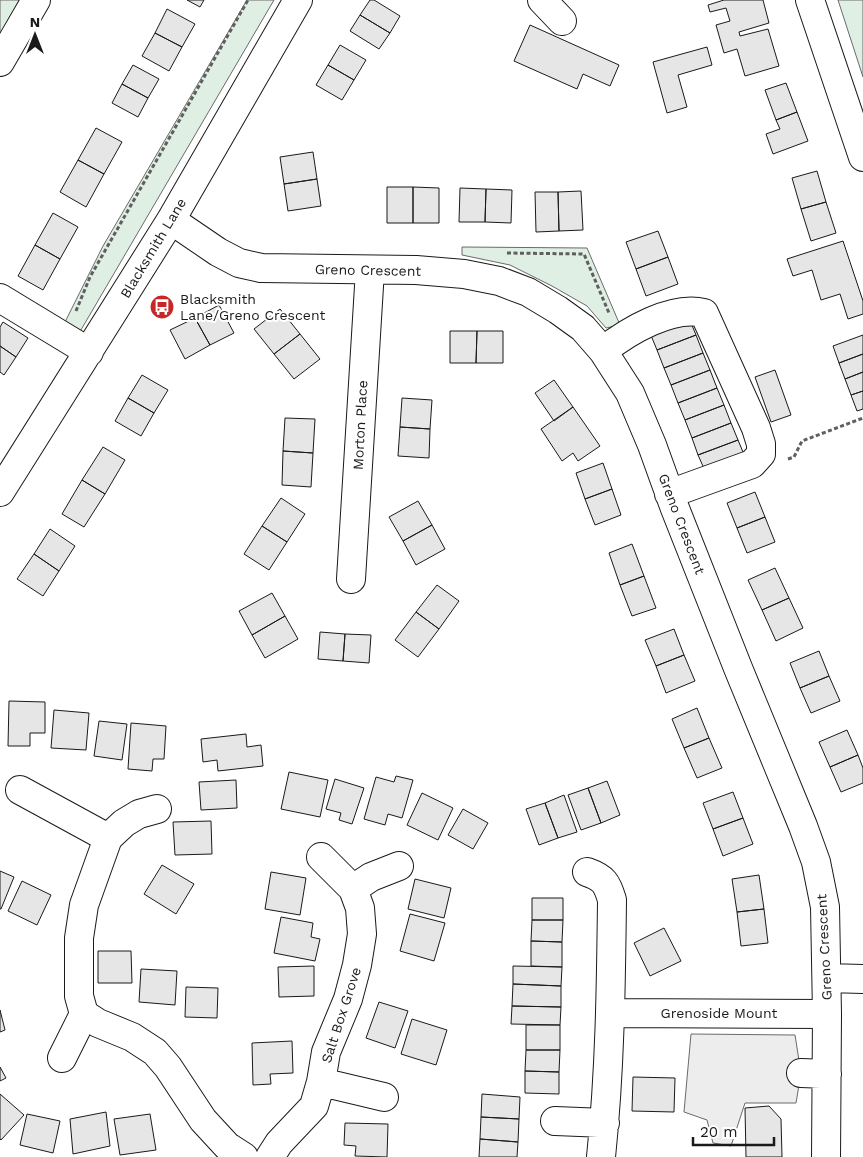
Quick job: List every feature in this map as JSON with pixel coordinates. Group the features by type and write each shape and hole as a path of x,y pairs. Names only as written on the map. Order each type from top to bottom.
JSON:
{"main road":[{"path":"0,62 36,0"},
{"name":"Blacksmith Lane","path":"0,492 171,220 298,0"},
{"path":"542,0 562,21"},
{"path":"810,0 863,157"},
{"name":"Greno Crescent","path":"171,220 218,252 238,263 261,268 416,270 454,273 499,282 528,292 558,310 583,328 603,351 630,393 652,445 738,668 816,862 825,906 828,1014 814,1074 826,1157"},
{"name":"Morton Place","path":"351,579 370,270"},
{"path":"0,298 89,352"},
{"path":"603,351 619,339 643,326 682,311 704,313 756,428 761,444 761,454 752,464 670,494"},
{"path":"20,790 108,838"},
{"path":"157,809 139,814 124,822 108,838 84,905 79,938 79,996 84,1014 98,1023 132,1037 155,1052 168,1067 203,1120 227,1146 244,1157"},
{"name":"Salt Box Grove","path":"270,1157 279,1144 314,1106 322,1082 326,1052 348,999 358,965 362,934 360,908 353,889 321,857"},
{"path":"353,889 370,876 399,866"},
{"path":"586,872 600,877 608,887 612,900 611,1013 605,1123 601,1157"},
{"path":"827,978 863,979"},
{"name":"Grenoside Mount","path":"611,1013 828,1014"},
{"path":"62,1058 84,1014"},
{"name":"Salt Box Grove","path":"322,1082 384,1097"},
{"path":"555,1121 605,1123"}],"path":[{"path":"64,337 90,277 248,0"}],"green space":[{"path":"0,0 28,0 0,49"},
{"path":"247,0 274,0 78,335 63,326 103,246"},
{"path":"838,0 863,0 863,77"},
{"path":"462,247 587,248 620,325 606,328 587,306 552,286 510,265 462,255"}],"shaded area":[{"path":"691,1034 795,1035 801,1073 796,1103 745,1103 731,1146 713,1143 707,1120 684,1112"}],"building":[{"path":"187,0 204,0 200,7"},
{"path":"370,0 374,0 400,16 390,33 360,15"},
{"path":"724,0 763,0 769,23 739,32 740,36 768,29 779,66 745,76 737,49 724,53 716,25 730,21 726,8 710,12 708,5"},
{"path":"167,9 195,24 182,47 155,33"},
{"path":"360,15 390,33 379,49 350,31"},
{"path":"530,25 619,65 610,86 583,74 577,89 514,61"},
{"path":"155,33 182,47 169,71 142,56"},
{"path":"340,45 366,60 354,80 328,65"},
{"path":"707,47 712,65 678,75 687,107 667,113 653,62"},
{"path":"133,65 159,79 148,98 122,84"},
{"path":"328,65 354,80 342,100 316,85"},
{"path":"786,83 797,112 776,120 765,90"},
{"path":"122,84 148,98 138,117 112,103"},
{"path":"797,112 808,141 773,154 766,134 780,129 776,120"},
{"path":"96,128 122,142 104,174 78,160"},
{"path":"313,152 317,179 284,184 280,157"},
{"path":"78,160 104,174 86,207 60,192"},
{"path":"817,171 826,202 801,209 792,178"},
{"path":"317,179 321,206 288,211 284,184"},
{"path":"387,187 413,187 413,223 387,223"},
{"path":"413,187 439,188 439,223 413,223"},
{"path":"460,188 486,189 485,222 459,222"},
{"path":"486,189 512,190 511,223 485,222"},
{"path":"581,191 583,230 559,231 558,192"},
{"path":"535,192 558,192 559,231 536,232"},
{"path":"826,202 836,233 811,241 801,209"},
{"path":"53,213 78,227 60,259 35,245"},
{"path":"658,231 668,257 636,269 626,242"},
{"path":"843,241 863,301 863,314 848,319 840,294 821,300 812,270 793,276 787,259"},
{"path":"35,245 60,259 43,290 18,276"},
{"path":"668,257 678,284 646,296 636,269"},
{"path":"219,305 234,333 210,345 195,318"},
{"path":"280,309 300,334 274,354 254,329"},
{"path":"195,318 210,345 185,359 170,330"},
{"path":"689,318 696,335 657,350 650,333"},
{"path":"3,322 28,338 16,357 0,346 0,327"},
{"path":"450,331 477,331 476,363 450,363"},
{"path":"477,331 503,331 503,363 476,363"},
{"path":"300,334 320,359 294,379 274,354"},
{"path":"696,335 703,353 664,368 657,350"},
{"path":"863,335 863,354 839,363 833,346"},
{"path":"0,346 16,357 4,375 0,372"},
{"path":"703,353 710,370 671,385 664,368"},
{"path":"863,354 863,372 845,379 839,363"},
{"path":"710,370 717,388 678,403 671,385"},
{"path":"775,370 791,415 771,422 755,377"},
{"path":"863,372 863,391 851,395 845,379"},
{"path":"142,375 168,390 154,413 128,398"},
{"path":"554,380 573,407 554,421 535,393"},
{"path":"717,388 724,405 685,420 678,403"},
{"path":"863,391 863,409 857,411 851,395"},
{"path":"128,398 154,413 141,436 115,421"},
{"path":"402,398 432,400 430,429 400,427"},
{"path":"724,405 731,423 692,438 685,420"},
{"path":"573,407 600,446 578,461 573,453 562,461 541,429"},
{"path":"285,418 315,419 313,453 283,451"},
{"path":"731,423 738,440 698,455 692,438"},
{"path":"400,427 430,429 429,458 398,456"},
{"path":"738,440 745,457 706,473 698,455"},
{"path":"103,447 125,460 105,494 82,480"},
{"path":"283,451 313,453 311,487 282,485"},
{"path":"603,463 612,489 585,499 576,473"},
{"path":"82,480 105,494 84,527 62,514"},
{"path":"612,489 621,515 595,525 585,499"},
{"path":"755,492 765,517 737,528 727,503"},
{"path":"281,498 305,514 287,542 262,526"},
{"path":"418,501 432,525 403,541 389,517"},
{"path":"765,517 775,542 747,553 737,528"},
{"path":"432,525 445,549 416,565 403,541"},
{"path":"262,526 287,542 269,570 244,554"},
{"path":"50,529 75,546 59,571 34,554"},
{"path":"632,544 644,576 620,585 609,553"},
{"path":"34,554 59,571 43,596 17,579"},
{"path":"775,568 789,598 762,610 748,580"},
{"path":"644,576 656,608 632,616 620,585"},
{"path":"437,585 459,601 439,629 416,612"},
{"path":"272,593 285,616 252,635 239,611"},
{"path":"789,598 803,628 776,641 762,610"},
{"path":"416,612 439,629 418,657 395,640"},
{"path":"285,616 298,639 265,658 252,635"},
{"path":"674,629 684,655 656,666 645,640"},
{"path":"320,632 345,634 343,661 318,659"},
{"path":"345,634 371,635 369,663 343,661"},
{"path":"819,651 829,676 800,688 790,663"},
{"path":"684,655 695,681 666,693 656,666"},
{"path":"829,676 840,701 811,713 800,688"},
{"path":"9,701 45,702 45,733 30,733 30,746 8,746"},
{"path":"697,708 709,738 684,748 672,719"},
{"path":"54,710 89,713 86,750 51,748"},
{"path":"99,721 127,724 122,760 94,756"},
{"path":"131,723 166,726 164,759 153,759 152,771 128,769"},
{"path":"847,730 858,755 830,767 819,742"},
{"path":"246,734 247,747 261,745 263,766 218,771 217,760 203,762 201,739"},
{"path":"709,738 722,768 697,778 684,748"},
{"path":"858,755 863,768 863,783 841,792 830,767"},
{"path":"289,772 328,780 320,817 281,809"},
{"path":"396,776 413,780 402,818 388,814 385,825 364,819 376,777 394,782"},
{"path":"335,779 364,788 352,824 339,820 341,813 326,809"},
{"path":"236,780 237,808 201,810 199,782"},
{"path":"607,781 620,815 601,823 588,788"},
{"path":"588,788 601,823 581,830 568,795"},
{"path":"733,792 743,818 713,829 703,803"},
{"path":"422,793 453,808 438,840 407,825"},
{"path":"564,795 577,832 558,838 545,803"},
{"path":"545,803 558,838 539,845 526,809"},
{"path":"463,809 488,823 473,849 448,835"},
{"path":"743,818 753,844 723,856 713,829"},
{"path":"211,821 212,854 175,855 173,822"},
{"path":"162,865 194,884 176,914 144,894"},
{"path":"0,871 14,877 1,909 0,909"},
{"path":"271,872 306,878 300,915 265,909"},
{"path":"759,875 764,909 737,912 732,879"},
{"path":"415,879 451,888 444,918 408,909"},
{"path":"22,881 51,895 37,925 8,911"},
{"path":"532,898 563,898 563,920 532,920"},
{"path":"764,909 768,943 741,946 737,912"},
{"path":"410,914 445,923 434,961 400,951"},
{"path":"281,917 313,923 311,937 320,939 315,961 274,953"},
{"path":"532,920 563,920 562,942 531,941"},
{"path":"664,928 681,961 650,976 634,943"},
{"path":"531,941 562,942 562,967 531,966"},
{"path":"98,951 131,951 132,983 98,983"},
{"path":"314,966 314,996 279,997 278,967"},
{"path":"513,966 562,967 561,986 513,984"},
{"path":"141,969 177,971 175,1005 139,1002"},
{"path":"513,984 561,986 561,1007 512,1006"},
{"path":"186,987 218,988 217,1018 185,1017"},
{"path":"379,1002 408,1011 395,1048 366,1038"},
{"path":"512,1006 561,1007 560,1025 511,1024"},
{"path":"0,1010 5,1030 0,1032"},
{"path":"412,1019 447,1030 436,1065 401,1054"},
{"path":"526,1025 560,1025 560,1050 526,1050"},
{"path":"292,1041 293,1073 270,1074 271,1084 253,1085 252,1043"},
{"path":"526,1050 560,1050 559,1072 525,1071"},
{"path":"0,1067 6,1078 0,1081"},
{"path":"525,1071 559,1072 559,1094 525,1093"},
{"path":"633,1077 675,1078 674,1112 632,1111"},
{"path":"0,1094 24,1115 1,1140 0,1139"},
{"path":"482,1094 520,1097 519,1119 481,1117"},
{"path":"769,1106 781,1119 782,1157 746,1157 745,1108"},
{"path":"106,1112 110,1146 73,1154 70,1119"},
{"path":"27,1114 60,1121 53,1153 20,1145"},
{"path":"150,1114 156,1150 120,1155 114,1119"},
{"path":"481,1117 519,1119 518,1142 480,1139"},
{"path":"345,1123 388,1124 387,1157 355,1156 356,1146 344,1145"},
{"path":"480,1139 518,1142 517,1157 479,1157"}],"place":[{"name":"Blacksmith Lane/Greno Crescent","path":"162,307"}]}
